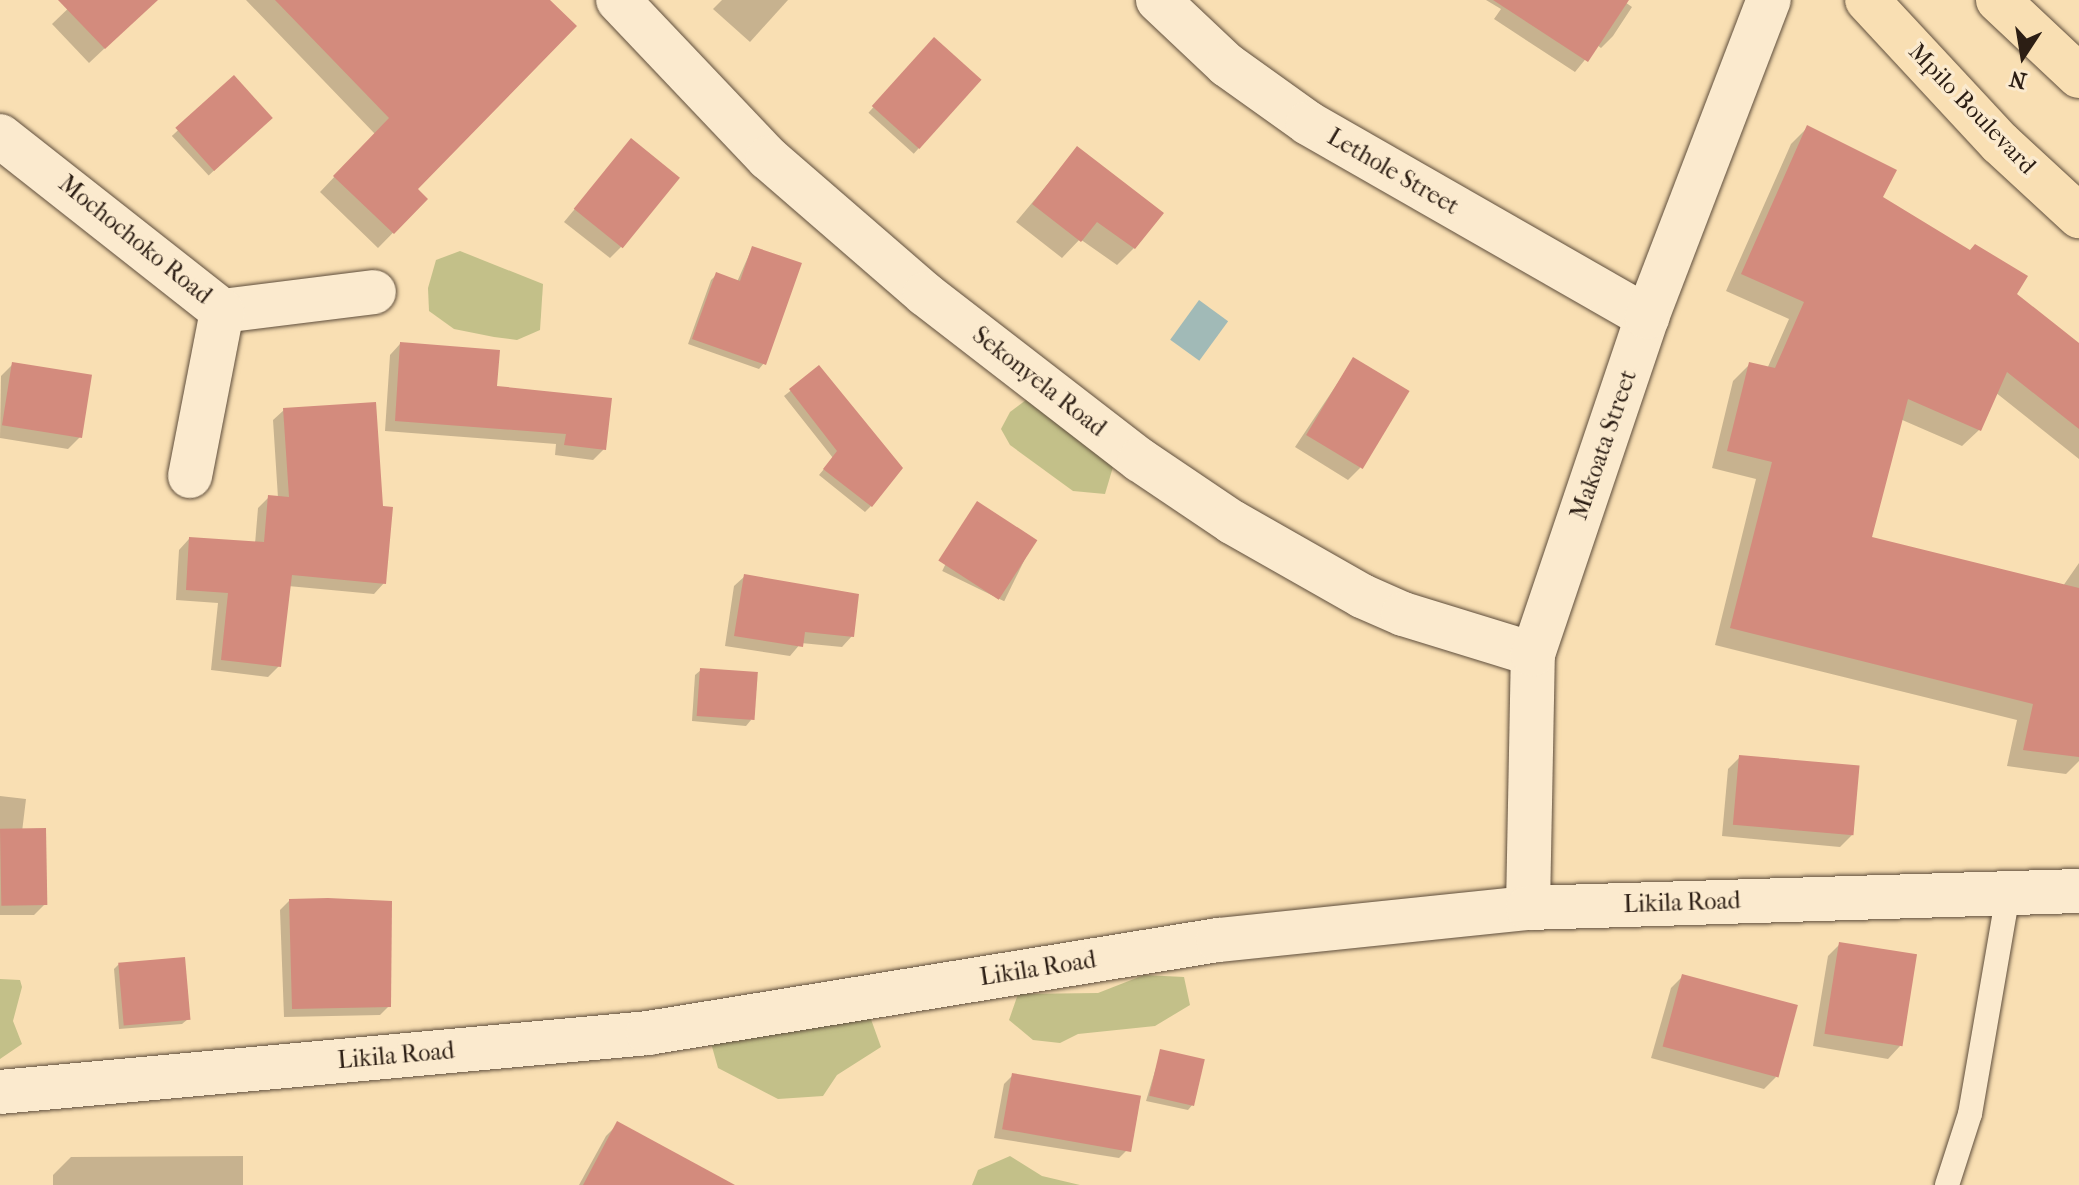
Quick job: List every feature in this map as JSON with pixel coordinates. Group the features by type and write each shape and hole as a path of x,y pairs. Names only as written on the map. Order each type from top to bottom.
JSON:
{"highway":[{"name":"Mpilo Boulevard","path":"1867,0 2000,143 2079,216"},
{"path":"1998,0 2079,76"}],"street":[{"name":"Sekonyela Road","path":"618,0 768,158 925,294 1140,460 1232,522 1362,596 1403,614 1533,654"},
{"name":"Lethole Street","path":"1158,0 1227,65 1308,123 1647,317"},
{"name":"Makoata Street","path":"1528,908 1533,654 1647,317 1769,0"},
{"name":"Mochochoko Road","path":"0,136 222,311 374,292"},
{"path":"190,476 222,311"},
{"name":"Likila Road","path":"0,1092 648,1033 1218,940 1528,908 2079,891"}],"lane":[{"path":"1947,1185 1970,1114 2008,893"}],"shaded area":[{"path":"460,251 543,284 540,330 517,340 494,337 454,329 429,311 428,288 436,260"},
{"path":"1026,400 1050,404 1096,438 1113,467 1105,494 1073,491 1010,445 1001,429 1010,412"},
{"path":"1144,975 1184,977 1190,1005 1155,1026 1078,1034 1060,1043 1033,1040 1009,1020 1018,994 1098,993"},
{"path":"0,979 20,980 22,987 13,1021 22,1044 0,1059"},
{"path":"868,1011 881,1047 837,1075 823,1096 778,1099 718,1068 709,1036"},
{"path":"1010,1156 1042,1176 1080,1185 972,1185 978,1170"}],"water":[{"path":"1199,300 1228,321 1199,361 1170,340"}],"building":[{"path":"58,0 158,0 105,49"},
{"path":"275,0 550,0 577,26 418,189 428,199 394,234 333,176 389,118"},
{"path":"1493,0 1629,0 1588,62"},
{"path":"934,37 982,80 919,149 872,106"},
{"path":"234,75 273,118 214,171 175,128"},
{"path":"1807,125 1897,170 1883,197 1970,250 1975,244 2028,276 2017,294 2079,343 2079,429 2007,372 1981,431 1908,399 1872,537 2079,588 2079,757 2023,750 2033,704 1730,628 1772,462 1727,451 1749,362 1775,368 1804,302 1741,274"},
{"path":"631,138 680,178 623,248 574,209"},
{"path":"1077,146 1164,213 1135,249 1097,222 1081,242 1032,204"},
{"path":"752,246 802,263 766,365 692,339 716,272 740,281"},
{"path":"400,342 500,350 497,386 612,398 606,450 564,445 566,434 395,421"},
{"path":"1353,357 1410,391 1363,469 1306,435"},
{"path":"12,362 92,375 82,438 2,425"},
{"path":"819,365 903,468 872,507 823,469 837,451 789,389"},
{"path":"376,402 383,506 393,507 386,584 292,575 281,667 221,660 228,593 186,590 189,537 264,542 268,495 289,497 283,408"},
{"path":"977,501 1037,540 999,600 938,561"},
{"path":"744,574 859,594 854,637 805,632 803,647 734,636"},
{"path":"700,668 758,672 755,720 697,716"},
{"path":"1739,755 1860,766 1853,835 1733,825"},
{"path":"46,828 47,905 1,906 0,829"},
{"path":"289,899 392,901 391,1007 292,1009"},
{"path":"1839,942 1917,954 1902,1046 1824,1034"},
{"path":"185,957 190,1020 124,1026 118,963"},
{"path":"1682,974 1798,1005 1778,1078 1663,1046"},
{"path":"1160,1049 1205,1059 1194,1106 1149,1096"},
{"path":"1012,1073 1141,1096 1131,1152 1002,1129"},
{"path":"617,1121 735,1185 583,1185"}]}
